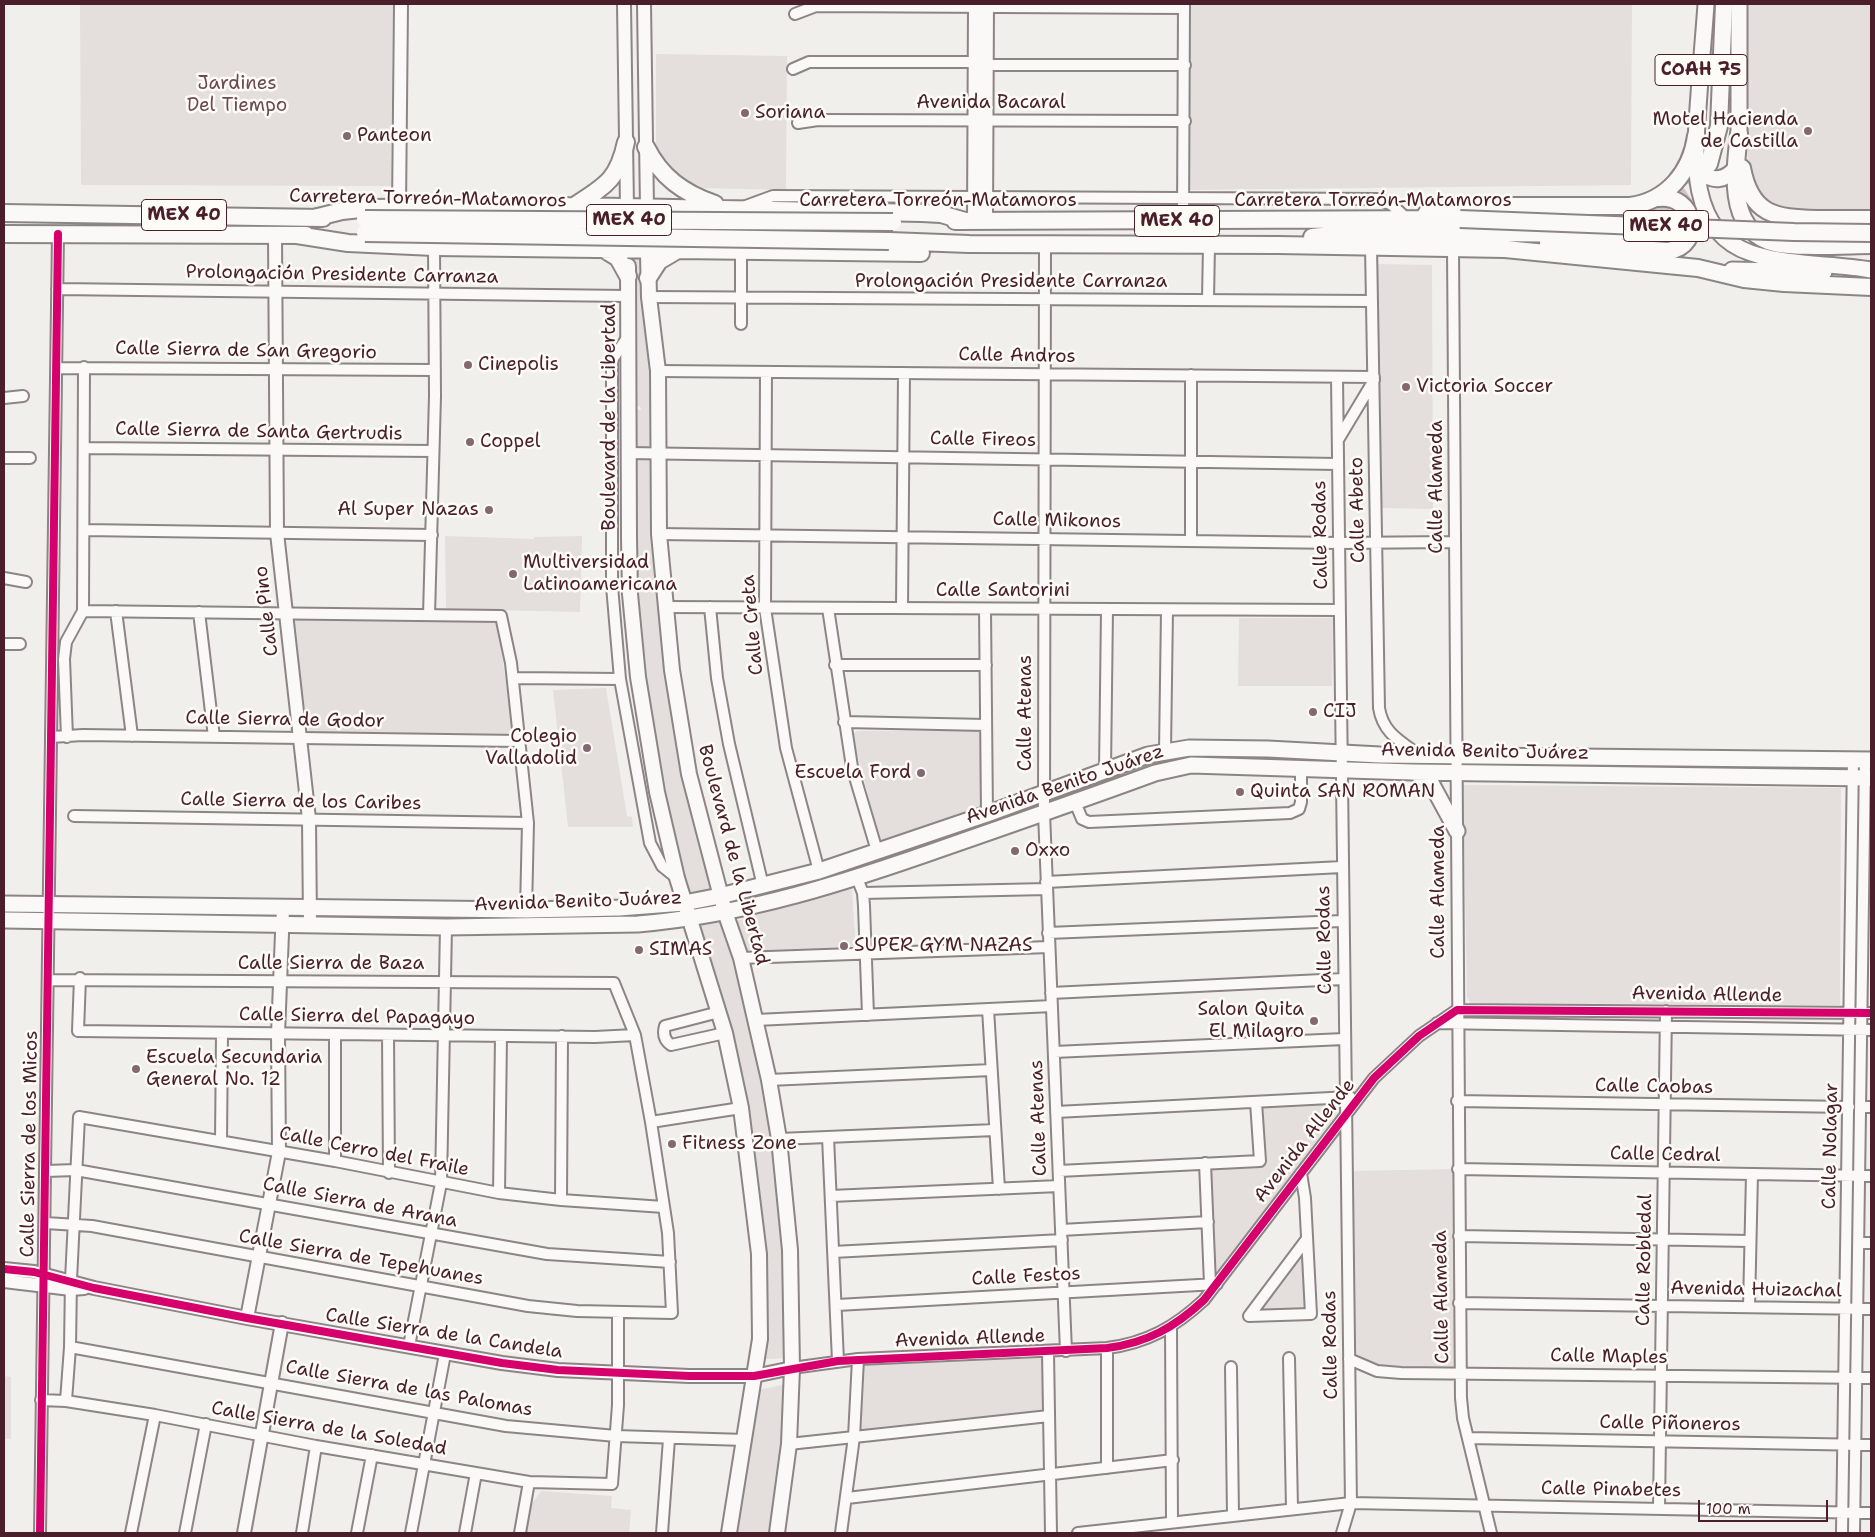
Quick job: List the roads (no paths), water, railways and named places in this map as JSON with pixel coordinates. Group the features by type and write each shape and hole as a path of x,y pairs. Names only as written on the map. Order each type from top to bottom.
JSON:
{"highway":[{"path":"1703,162 1719,126 1724,4"},
{"path":"1739,134 1735,169 1737,198 1747,224 1757,236 1766,241 1783,244 1871,245"},
{"path":"1739,134 1742,170 1749,193 1766,211 1781,217 1794,218 1871,219"},
{"path":"1658,198 1684,172 1692,155 1696,136"},
{"path":"579,206 612,179 619,169 626,142"},
{"path":"646,147 661,172 683,191 696,198 735,209"},
{"path":"1377,246 1465,241 1593,245 1668,251 1678,249 1685,243 1690,234 1691,218 1686,208 1678,201 1668,197 1630,206 1454,206 1413,218"},
{"path":"579,206 593,217 598,230 600,250"},
{"path":"314,218 354,209 579,206 922,213 941,214 975,221"},
{"path":"681,251 679,228 685,213 691,208"},
{"name":"Carretera Torreón-Matamoros","path":"4,213 314,218 365,226 1413,218 1794,232 1871,233"},
{"name":"MEX 40","path":"4,234 297,235 365,226 889,240 969,244 1278,245 1505,249 1698,268 1744,279 1871,287"},
{"path":"1278,245 1343,233 1606,234 1635,230"},
{"path":"297,235 348,243 434,247 600,250 924,253 969,244"},
{"path":"600,250 618,258 628,276"},
{"path":"648,278 659,260 681,251"}],"main road":[{"name":"COAH 75","path":"1703,162 1696,136 1706,4"},
{"name":"COAH 75","path":"1739,134 1740,4"},
{"path":"1703,162 1702,174 1708,178 1723,178 1735,169"},
{"path":"1703,162 1697,184 1706,212 1720,233 1736,246 1752,254 1774,259 1844,265 1871,270"},
{"name":"Boulevard de la Libertad","path":"626,207 628,250 627,338 630,594 638,677 657,792 677,878 725,1033 741,1108 759,1254 761,1325 745,1440 729,1533"},
{"name":"Boulevard de la Libertad","path":"647,208 649,297 658,371 659,534 672,670 689,774 720,896 741,958 770,1080 779,1139 790,1250 792,1368 789,1444 777,1533"},
{"name":"MEX 40","path":"1698,268 1766,272 1871,270"},
{"name":"Avenida Benito Juárez","path":"310,916 619,908 684,903 764,886 820,871 1166,751 1211,747 1419,755 1863,760"},
{"name":"Avenida Benito Juárez","path":"48,913 282,915 446,927 638,924 690,919 781,899 856,878 1182,766 1412,772 1863,778"},
{"path":"1412,772 1430,781 1457,831"},
{"path":"4,904 48,913"},
{"path":"4,920 48,913"}],"street":[{"path":"399,207 402,4"},
{"name":"Boulevard de la Libertad","path":"624,4 626,207"},
{"name":"Boulevard de la Libertad","path":"644,4 647,208"},
{"path":"796,14 816,6 1184,6 1185,121 1183,221"},
{"path":"975,221 980,197 981,6"},
{"path":"793,69 809,62 1185,65"},
{"name":"Avenida Bacaral","path":"798,123 818,120 1185,121"},
{"path":"735,209 773,196 1378,200 1392,205 1413,218"},
{"name":"Calle Sierra de los Micos","path":"40,1533 41,1400 46,1223 48,913 58,234"},
{"name":"Calle Pino","path":"275,235 277,533 309,819 310,916"},
{"name":"Calle Atenas","path":"1045,244 1044,813 1066,1351"},
{"path":"1208,300 1209,245"},
{"name":"Calle Abeto","path":"1377,246 1372,301 1381,718 1389,733 1419,755"},
{"path":"429,615 434,451 434,247"},
{"name":"Calle Alameda","path":"1454,248 1454,542 1460,1372 1463,1418 1491,1533"},
{"path":"741,251 741,324"},
{"name":"Prolongación Presidente Carranza","path":"57,288 276,293 628,296"},
{"name":"Prolongación Presidente Carranza","path":"649,297 1372,301"},
{"path":"627,338 612,360 612,577 620,679 650,843 662,866 677,878"},
{"path":"67,737 64,660 66,642 83,611 84,366"},
{"name":"Calle Sierra de San Gregorio","path":"56,368 84,366 435,370"},
{"name":"Calle Andros","path":"658,371 1375,378"},
{"name":"Calle Creta","path":"766,372 765,608 786,748 820,871"},
{"path":"902,608 904,373"},
{"path":"1191,375 1192,541"},
{"name":"Calle Rodas","path":"1337,377 1340,769 1351,1503 1342,1533"},
{"path":"1338,440 1375,378"},
{"path":"4,398 24,396"},
{"name":"Calle Sierra de Santa Gertrudis","path":"84,448 434,451"},
{"name":"Calle Fireos","path":"628,453 1338,464"},
{"path":"4,458 30,458"},
{"path":"84,530 432,535"},
{"name":"Calle Mikonos","path":"659,534 1339,543 1454,542"},
{"path":"4,578 26,582"},
{"name":"Calle Santorini","path":"665,607 1340,610"},
{"path":"710,607 717,678 729,744 764,886"},
{"path":"828,608 835,665 852,767 877,851"},
{"path":"985,609 987,814"},
{"path":"1105,771 1107,609"},
{"path":"1166,751 1167,610"},
{"path":"83,611 501,616 513,678 528,823 526,910"},
{"path":"116,611 132,736"},
{"path":"198,612 214,737"},
{"path":"4,644 20,644"},
{"path":"835,665 986,665"},
{"path":"513,678 620,679"},
{"path":"844,722 986,725"},
{"name":"Calle Sierra de Godor","path":"51,737 132,736 519,741"},
{"name":"Calle Nolagar","path":"1854,1533 1860,1175 1866,1107 1867,1030 1863,760"},
{"path":"1074,802 1082,819 1089,822 1290,813 1298,809 1301,802 1301,768"},
{"name":"Calle Nolagar","path":"1842,1533 1850,1030 1863,778"},
{"name":"Calle Sierra de los Caribes","path":"74,816 528,823"},
{"path":"863,893 1046,886 1342,867"},
{"path":"856,878 863,893 868,1015"},
{"path":"247,1318 279,1152 278,1034 282,915"},
{"path":"1048,933 1342,921"},
{"path":"410,1346 441,1184 446,927"},
{"path":"741,958 1049,947"},
{"name":"Calle Sierra de Baza","path":"48,980 80,978 614,983 635,1034"},
{"name":"Calle Sierra del Papagayo","path":"80,978 78,1031 501,1036 635,1034"},
{"path":"1051,993 1343,979"},
{"path":"756,1020 1052,1006"},
{"path":"988,1009 999,1189"},
{"name":"Avenida Allende","path":"792,1368 858,1359 1107,1348 1142,1341 1171,1327 1204,1300 1213,1284 1301,1173 1358,1097 1396,1055 1457,1010 1867,1013"},
{"name":"Calle Robledal","path":"1659,1509 1666,1011"},
{"path":"719,1012 665,1026 665,1036 670,1045 725,1033"},
{"name":"Avenida Allende","path":"1437,1023 1867,1030"},
{"path":"221,1141 222,1033"},
{"path":"335,1034 335,1161"},
{"path":"635,1034 652,1122 670,1262"},
{"path":"388,1035 389,1172"},
{"path":"499,1193 501,1036"},
{"path":"561,1200 562,1036"},
{"path":"1054,1052 1344,1039"},
{"path":"770,1080 992,1070"},
{"path":"1056,1112 1358,1097"},
{"name":"Calle Caobas","path":"1458,1101 1849,1107"},
{"path":"1059,1171 1260,1161 1256,1102"},
{"path":"652,1122 741,1108"},
{"name":"Calle Cerro del Fraile","path":"76,1170 79,1117 335,1161 441,1184 499,1193 561,1200 664,1207"},
{"path":"779,1139 995,1130"},
{"path":"828,1137 838,1361"},
{"path":"1205,1164 1213,1284"},
{"name":"Calle Cedral","path":"1458,1169 1871,1176"},
{"path":"66,1401 70,1347 76,1170"},
{"name":"Calle Sierra de Arana","path":"46,1171 76,1170 270,1203 547,1254 670,1262"},
{"path":"1301,1173 1305,1198 1311,1314 1249,1316 1306,1240"},
{"path":"1749,1308 1752,1174"},
{"path":"831,1196 1059,1186"},
{"path":"833,1252 1208,1222"},
{"name":"Calle Sierra de Tepehuanes","path":"46,1223 74,1225 528,1306 618,1312 672,1313 670,1262"},
{"path":"1458,1236 1750,1241"},
{"path":"1859,1243 1871,1243"},
{"path":"4,1269 44,1280"},
{"path":"4,1281 44,1280"},
{"name":"Calle Sierra de la Candela","path":"44,1280 410,1346 445,1354 539,1368 619,1374 754,1376 792,1368"},
{"name":"Calle Festos","path":"837,1305 1213,1284"},
{"name":"Avenida Huizachal","path":"1459,1303 1871,1309"},
{"path":"616,1436 619,1374 618,1312"},
{"path":"244,1533 282,1323"},
{"path":"1171,1327 1172,1522"},
{"name":"Calle Sierra de las Palomas","path":"70,1347 506,1426 616,1436 745,1440"},
{"path":"1107,1348 1107,1468"},
{"path":"1048,1352 1051,1533"},
{"path":"411,1533 445,1354"},
{"path":"1289,1358 1292,1508"},
{"path":"841,1533 854,1437 858,1359"},
{"name":"Calle Maples","path":"1349,1359 1377,1372 1871,1378"},
{"path":"1231,1367 1233,1515"},
{"name":"Calle Sierra de la Soledad","path":"41,1400 66,1401 155,1415 316,1446 529,1482 612,1484 616,1436"},
{"path":"132,1533 155,1415"},
{"path":"789,1444 1049,1416"},
{"path":"185,1533 206,1424"},
{"name":"Calle Piñoneros","path":"1468,1438 1871,1446"},
{"path":"662,1533 670,1439"},
{"path":"302,1533 316,1446"},
{"path":"357,1533 372,1455"},
{"path":"847,1498 1173,1460"},
{"path":"465,1533 476,1473"},
{"path":"520,1533 529,1482"},
{"name":"Calle Pinabetes","path":"1078,1533 1115,1531 1172,1522 1351,1503 1871,1513"}],"tunnel":[{"path":"1635,230 1688,194 1704,173"}],"place":[{"name":"Soriana","path":"745,113"},
{"name":"Motel Hacienda de Castilla","path":"1808,131"},
{"name":"Panteon","path":"347,136"},
{"name":"Cinepolis","path":"468,365"},
{"name":"Victoria Soccer","path":"1406,387"},
{"name":"Coppel","path":"470,442"},
{"name":"Al Super Nazas","path":"489,510"},
{"name":"Multiversidad Latinoamericana","path":"513,574"},
{"name":"CIJ","path":"1313,712"},
{"name":"Colegio Valladolid","path":"587,748"},
{"name":"Escuela Ford","path":"921,773"},
{"name":"Quinta SAN ROMAN","path":"1240,792"},
{"name":"Oxxo","path":"1015,851"},
{"name":"SUPER GYM NAZAS","path":"844,946"},
{"name":"SIMAS","path":"639,950"},
{"name":"Salon Quita El Milagro","path":"1314,1021"},
{"name":"Escuela Secundaria General No. 12","path":"136,1069"},
{"name":"Fitness Zone","path":"672,1144"}],"park label":[{"name":"Jardines Del Tiempo","path":"237,95"}]}
